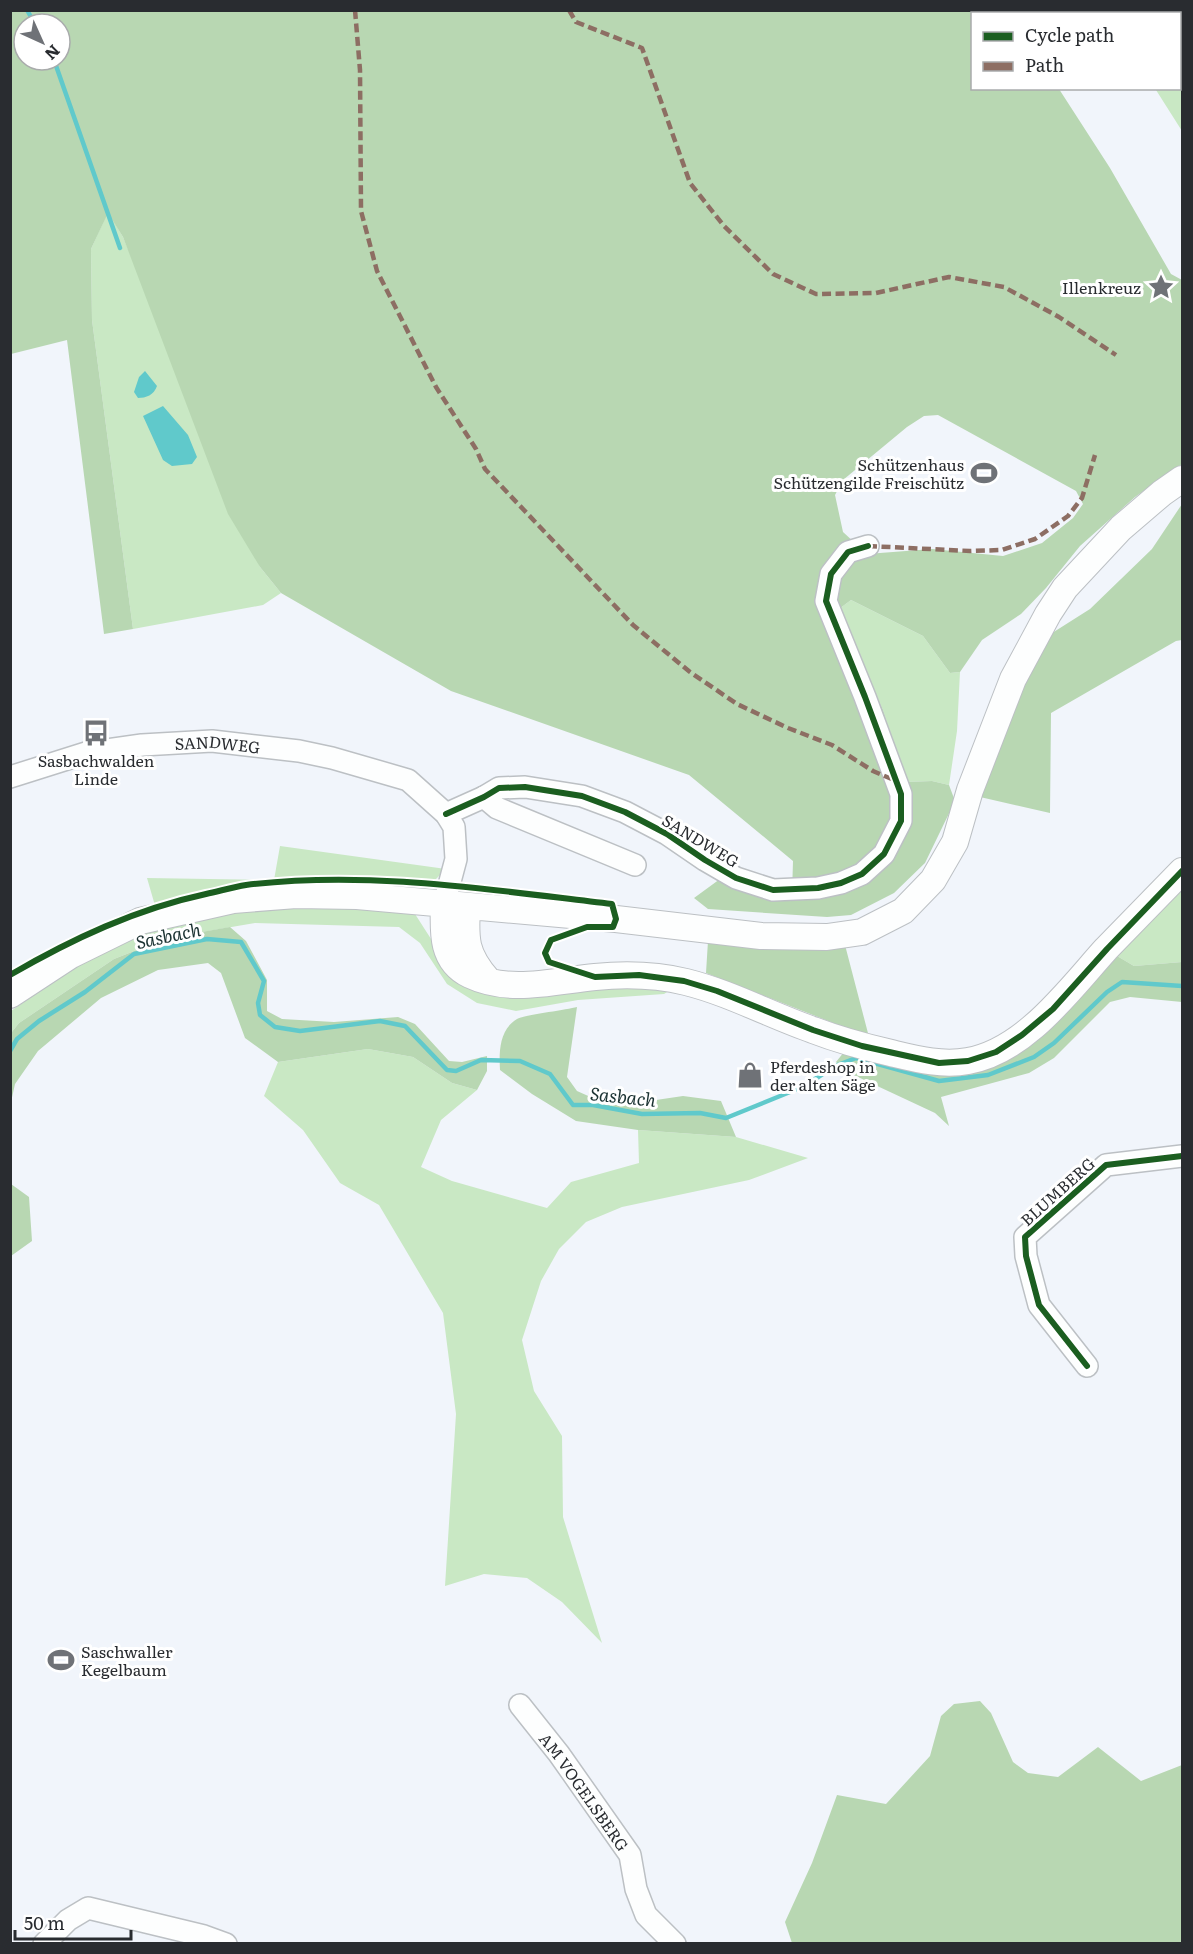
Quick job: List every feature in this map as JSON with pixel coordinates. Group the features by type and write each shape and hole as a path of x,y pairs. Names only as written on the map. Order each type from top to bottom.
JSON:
{"main road":[{"path":"10,995 71,955 140,921 233,900 296,895 357,896 616,919 761,936 827,937 862,932 903,911 933,880 955,842 970,790 1013,680 1048,614 1075,576 1121,528 1182,479"},
{"path":"456,905 469,953 477,968 489,981 514,985 540,985 595,977 639,975 684,981 862,1046 939,1063 968,1061 996,1052 1023,1035 1053,1009 1182,871"}],"street":[{"name":"SANDWEG","path":"10,777 86,753 142,745 212,741 299,751 408,780 447,814 499,788 525,787 582,796 625,812 667,834 736,878 774,890 818,888 841,883 862,874 884,854 901,821 901,794 826,601 831,574 848,552 868,546"},
{"path":"484,797 497,808 635,865"},
{"path":"447,814 454,827 456,859 465,887 456,905"},
{"name":"BLUMBERG","path":"1087,1366 1039,1305 1026,1256 1025,1238 1106,1165 1182,1156"},
{"name":"AM VOGELSBERG","path":"520,1706 559,1754 630,1855 636,1889 646,1915 675,1944"},
{"path":"44,1944 68,1920 88,1908 204,1936 226,1944"}],"green space":[{"path":"11,11 1013,11 971,12 971,90 1060,90 1110,168 1171,274 1182,280 1182,464 1135,497 1080,546 1046,588 1021,614 982,640 960,672 950,673 923,636 851,600 839,609 883,710 906,782 932,781 949,785 955,801 925,863 894,893 851,915 827,917 708,909 694,898 720,879 792,894 793,861 689,775 451,691 281,593 260,567 228,514 123,237 108,213 91,249 92,320 133,629 104,634 67,340 11,354","holes":["938,415 1076,491 1083,504 1073,518 1042,543 1003,556 932,549 867,554 843,532 835,495 843,480 907,427 924,416"]},
{"path":"1162,11 1182,11 1182,131 1156,90 1181,90 1181,12"},
{"path":"108,212 123,237 260,567 281,593 263,605 133,629 92,320 91,249"},
{"path":"1182,504 1182,640 1176,641 1051,713 1050,813 980,797 1024,679 1049,635 1090,609 1152,549"},
{"path":"851,600 923,636 950,673 960,672 957,731 949,785 932,781 906,782 883,710 839,609"},
{"path":"280,846 446,869 429,886 309,881 235,890 156,909 147,878 274,880"},
{"path":"1182,880 1182,962 1134,966 1112,953"},
{"path":"266,904 349,905 415,914 449,967 608,983 675,987 664,994 578,1000 516,1011 477,1003 447,984 420,943 399,927 255,923 167,938 114,959 19,1023 11,1033 11,1011 71,969 153,928"},
{"path":"230,927 246,941 267,980 267,1011 282,1019 334,1022 398,1017 415,1024 449,1061 462,1062 487,1056 487,1071 477,1090 452,1083 413,1057 368,1049 278,1062 245,1038 221,973 208,963 158,970 101,998 38,1051 15,1084 11,1102 11,1033 19,1023 114,959 167,938"},
{"path":"708,941 845,945 869,1037 706,973"},
{"path":"1112,953 1134,966 1182,962 1182,1002 1130,997 1110,1002 1054,1058 1029,1073 941,1097 949,1126 935,1113 843,1070 836,1062 844,1052 1001,1058"},
{"path":"577,1007 567,1077 577,1091 595,1099 629,1104 683,1096 721,1101 736,1137 638,1130 576,1121 532,1094 500,1070 503,1035 517,1019"},
{"path":"368,1049 413,1057 452,1083 477,1090 441,1120 421,1167 452,1181 547,1208 571,1182 639,1163 638,1130 736,1137 808,1158 749,1180 622,1207 586,1222 559,1249 541,1281 522,1340 534,1391 562,1436 563,1517 602,1643 562,1602 527,1578 484,1574 445,1586 456,1414 443,1313 379,1205 340,1183 303,1130 264,1096 278,1062"},
{"path":"11,1184 29,1197 32,1241 11,1256"},
{"path":"980,1701 991,1713 1013,1762 1028,1773 1058,1777 1098,1747 1141,1781 1182,1765 1182,1943 792,1943 785,1922 812,1863 837,1795 886,1804 930,1756 941,1716 954,1704"}],"water":[{"path":"145,371 157,386 154,392 138,398 134,392 139,377"},
{"path":"163,406 188,435 197,457 192,464 172,466 163,460 143,416"}],"waterway":[{"path":"58,72 120,248"},
{"name":"Sasbach","path":"10,1051 17,1039 39,1021 85,992 134,954 207,939 241,942 264,981 258,1003 260,1015 275,1027 300,1031 380,1021 405,1026 447,1070 456,1071 481,1060 520,1061 550,1074 573,1105 593,1105 642,1114 700,1113 726,1118 790,1092 835,1066 856,1058 939,1081 988,1075 1034,1057 1054,1043 1107,992 1122,982 1182,986"}],"marked path":[{"path":"355,10 360,70 361,211 377,271 436,387 476,449 485,469 633,625 690,672 737,704 788,728 832,745 873,771 894,780"},
{"path":"569,10 576,22 642,48 690,183 724,226 773,274 816,294 876,293 949,277 1004,287 1059,317 1116,355"},
{"path":"868,546 970,551 1002,550 1035,539 1068,516 1082,498 1095,455"}],"cycle path":[{"path":"446,814 499,788 525,787 582,796 625,812 667,834 736,878 773,890 818,888 841,883 862,874 884,854 901,821 901,794 826,601 831,574 848,552 868,546"},
{"path":"10,975 57,949 130,917 180,900 246,885 338,880 475,888 612,904 616,919 613,927 587,927 551,940 545,953 549,962 595,977 639,975 684,981 717,991 813,1030 862,1046 939,1063 968,1061 996,1052 1022,1035 1053,1009 1182,871"},
{"path":"1087,1366 1039,1305 1026,1256 1025,1237 1106,1165 1182,1156"}],"place":[{"name":"Illenkreuz","path":"1161,287"},
{"name":"Schützenhaus Schützengilde Freischütz","path":"984,473"},
{"name":"Sasbachwalden Linde","path":"96,733"},
{"name":"Pferdeshop in der alten Säge","path":"750,1075"},
{"name":"Saschwaller Kegelbaum","path":"61,1660"}]}
